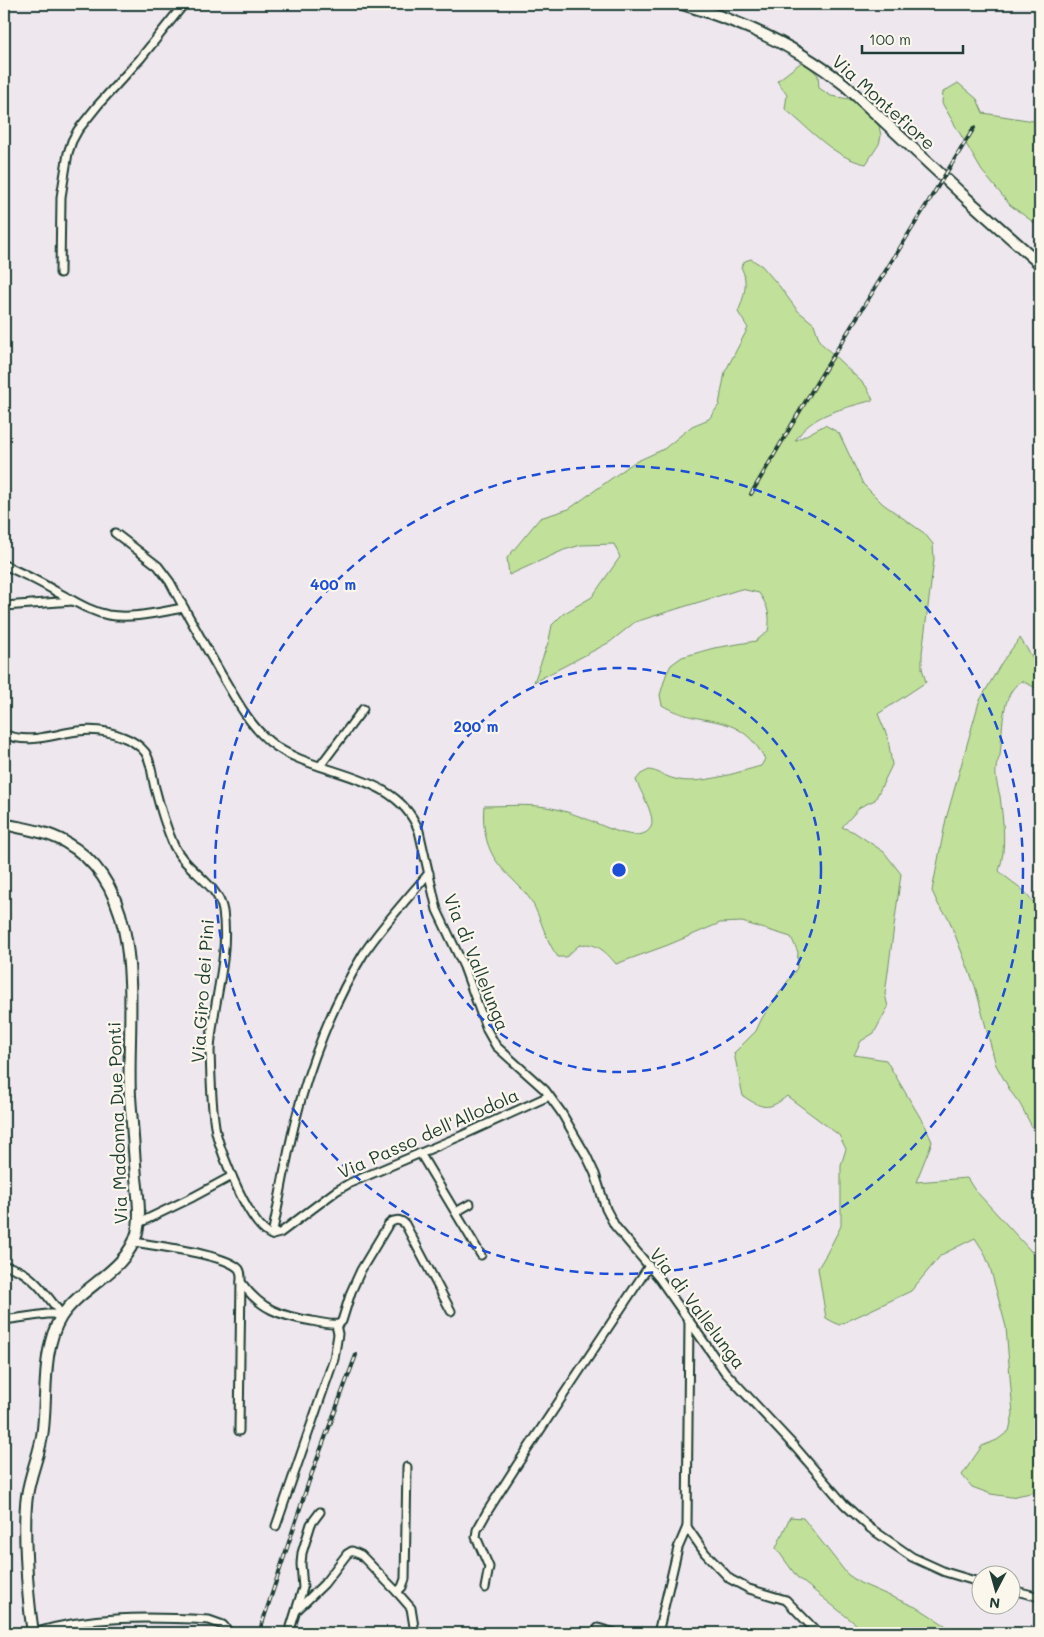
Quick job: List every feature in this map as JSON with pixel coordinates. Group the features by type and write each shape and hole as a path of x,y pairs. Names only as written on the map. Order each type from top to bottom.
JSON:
{"main road":[{"name":"Via Montefiore","path":"682,4 756,31 785,44 825,70 860,98 966,198 1040,264"},
{"name":"Via Madonna Due Ponti","path":"4,824 48,834 76,849 99,870 109,885 116,902 125,936 130,975 130,1087 138,1223 134,1242 124,1258 62,1316 56,1326 51,1342 42,1438 32,1472 25,1508 24,1526 28,1598 33,1633"}],"street":[{"path":"60,273 61,198 68,153 72,141 78,130 98,105 140,59 184,4"},
{"name":"Via di Vallelunga","path":"115,533 158,566 170,582 234,696 256,729 278,748 386,792 411,816 417,826 438,915 464,967 492,1042 550,1096 586,1155 611,1220 649,1266 732,1380 795,1447 833,1492 870,1528 896,1548 923,1563 972,1580"},
{"path":"4,565 90,610 114,616 184,608"},
{"path":"4,606 72,601"},
{"path":"320,766 363,710"},
{"name":"Via Giro dei Pini","path":"4,734 30,740 76,731 98,731 115,734 132,741 147,756 157,796 175,848 186,863 216,893 223,910 223,963 210,1051 216,1130 221,1150 249,1210 265,1231 272,1235"},
{"path":"272,1235 297,1116 307,1083 334,1011 366,951 429,872"},
{"name":"Via Passo dell'Allodola","path":"272,1235 280,1233 344,1186 550,1096"},
{"path":"420,1154 481,1255"},
{"path":"138,1223 232,1176"},
{"path":"456,1212 470,1204"},
{"path":"241,1282 256,1300 276,1312 295,1318 336,1324 342,1321 351,1292 369,1254 388,1225 397,1220 405,1224 451,1312"},
{"path":"134,1242 214,1258 238,1268 241,1274 239,1431"},
{"path":"4,1266 19,1270 29,1276 62,1316"},
{"path":"485,1588 489,1567 476,1537 487,1512 522,1456 649,1266"},
{"path":"4,1320 47,1314 62,1316"},
{"path":"658,1633 678,1548 687,1527 689,1321"},
{"path":"276,1526 334,1359 338,1334 336,1324"},
{"path":"397,1592 402,1587 405,1579 407,1467"},
{"path":"289,1633 304,1585 301,1568 302,1553 311,1524 320,1512"},
{"path":"687,1527 708,1557 730,1579 750,1589 786,1600 818,1633"},
{"path":"297,1610 318,1591 348,1552 352,1551 361,1555 411,1608 415,1633"},
{"path":"1022,1593 1040,1598"},
{"path":"33,1633 68,1623 124,1618 209,1620 220,1624 230,1633"},
{"path":"598,1628 615,1633"}],"green space":[{"path":"803,61 818,75 819,88 831,96 849,99 866,108 879,126 881,136 879,144 866,164 843,156 813,134 785,109 787,95 777,81"},
{"path":"958,83 977,99 983,113 1040,122 1040,227 1010,205 982,171 942,103 943,92"},
{"path":"751,259 762,266 797,310 814,324 820,342 866,386 873,400 829,413 819,418 810,424 795,441 825,425 839,433 863,484 883,504 924,533 933,544 934,560 922,653 922,668 926,682 878,714 888,738 892,765 875,800 860,807 842,827 854,832 884,852 901,874 885,994 888,1007 874,1033 861,1041 854,1055 886,1060 927,1129 932,1142 916,1182 967,1178 974,1189 1040,1261 1040,1491 1011,1497 991,1494 972,1487 962,1475 982,1446 997,1440 1009,1431 1013,1414 1006,1327 990,1267 984,1252 975,1238 941,1255 911,1291 839,1325 826,1318 818,1268 841,1226 841,1165 846,1149 839,1135 787,1096 770,1106 761,1106 743,1096 734,1053 756,1031 762,1018 797,968 798,952 791,937 742,922 720,923 616,964 600,948 589,944 578,946 566,957 558,957 550,944 532,902 496,860 486,838 484,806 524,805 551,808 574,814 619,832 638,835 646,833 651,827 652,822 650,810 636,780 641,774 649,770 684,781 706,780 761,766 765,759 754,743 743,732 718,722 677,712 662,705 660,695 671,665 682,657 714,648 756,641 768,631 768,611 759,593 741,589 635,622 610,642 534,682 549,640 552,625 563,614 592,597 620,557 614,544 581,545 564,550 509,575 507,558 540,518 569,509 633,463 664,449 692,426 709,419 719,405 725,372 748,328 738,312 744,295 745,284 741,267 745,261"},
{"path":"1020,638 1040,669 1040,690 1022,681 1015,686 1006,703 1000,755 996,765 1004,834 999,871 1022,889 1040,907 1040,1142 996,1065 975,986 948,917 939,906 932,891 946,819 979,702 1002,662"},
{"path":"790,1517 803,1518 847,1574 860,1583 920,1609 957,1633 867,1633 797,1577 776,1548"}],"railway":[{"path":"751,494 817,382 974,128"},
{"path":"259,1633 309,1481 356,1355"}]}
